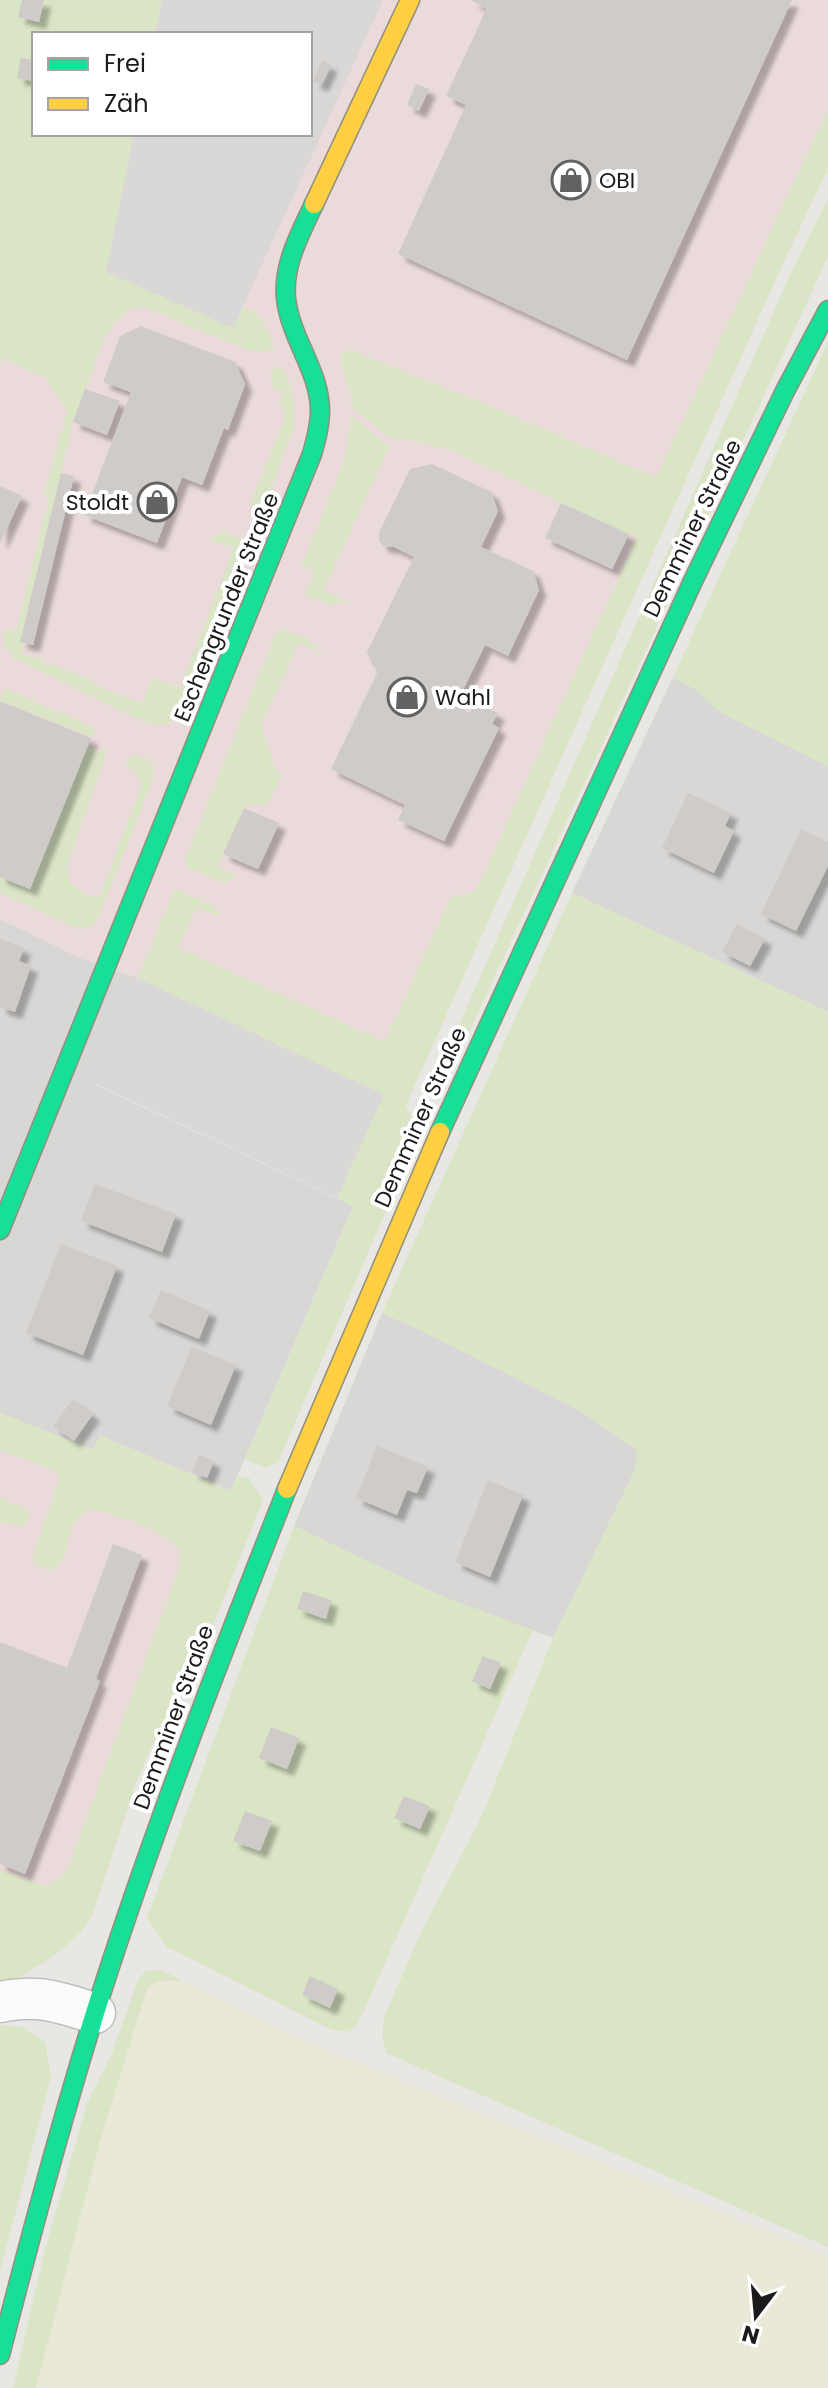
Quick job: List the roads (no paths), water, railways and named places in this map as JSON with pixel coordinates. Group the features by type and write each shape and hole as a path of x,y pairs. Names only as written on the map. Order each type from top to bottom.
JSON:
{"main road":[{"name":"Eschengrunder Straße","path":"0,1230 312,454 319,426 319,402 313,377 289,320 284,299 285,274 291,253 410,0"},
{"name":"Demminer Straße","path":"0,2355 28,2246 129,1904 250,1578 363,1304 655,659 825,303"}],"street":[{"path":"0,2002 42,1997 95,2013"}],"place":[{"name":"OBI","path":"571,180"},
{"name":"Stoldt","path":"157,502"},
{"name":"Wahl","path":"407,697"}]}
